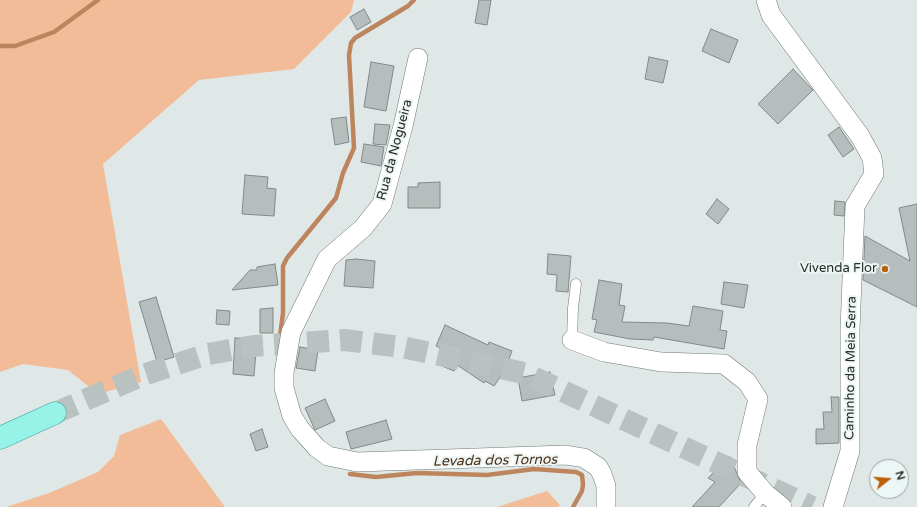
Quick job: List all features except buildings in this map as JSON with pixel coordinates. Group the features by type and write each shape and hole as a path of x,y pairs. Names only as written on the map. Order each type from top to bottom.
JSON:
{"main road":[{"path":"0,438 55,413"}],"street":[{"name":"Caminho da Meia Serra","path":"766,0 772,15 860,136 872,158 874,174 855,206 850,329 850,451 833,507"},
{"name":"Rua da Nogueira","path":"418,58 403,126 382,204 363,228 327,259 291,332 284,374 284,388 292,416 300,429 317,448 328,456 357,462 566,456 584,458 598,467 602,474 606,486 606,507"},
{"path":"572,340 604,352 661,362 724,364 748,382 758,399 747,445 746,472 760,500 782,507"}],"lane":[{"path":"572,340 573,308 576,284"}],"shaded area":[{"path":"0,0 354,0 351,12 294,69 199,80 103,164 141,382 98,394 68,370 23,364 0,372"},
{"path":"161,419 225,507 6,507 49,493 98,472 114,456 120,435"},
{"path":"547,491 560,505 558,507 497,507"}],"waterway":[{"name":"Levada dos Tornos","path":"0,46 15,46 54,32 98,0"},
{"name":"Levada dos Tornos","path":"279,344 283,313 283,266 287,258 336,198 343,173 354,148 349,55 351,43 355,38 408,6 414,0"},
{"name":"Levada dos Tornos","path":"350,474 376,477 417,473 487,475 534,469 576,472 582,475 583,484 582,491 573,507"}],"tunnel":[{"path":"55,413 143,375 208,354 254,346 344,340 402,347 524,373 812,507"}],"place":[{"name":"Vivenda Flor","path":"885,269"}]}
